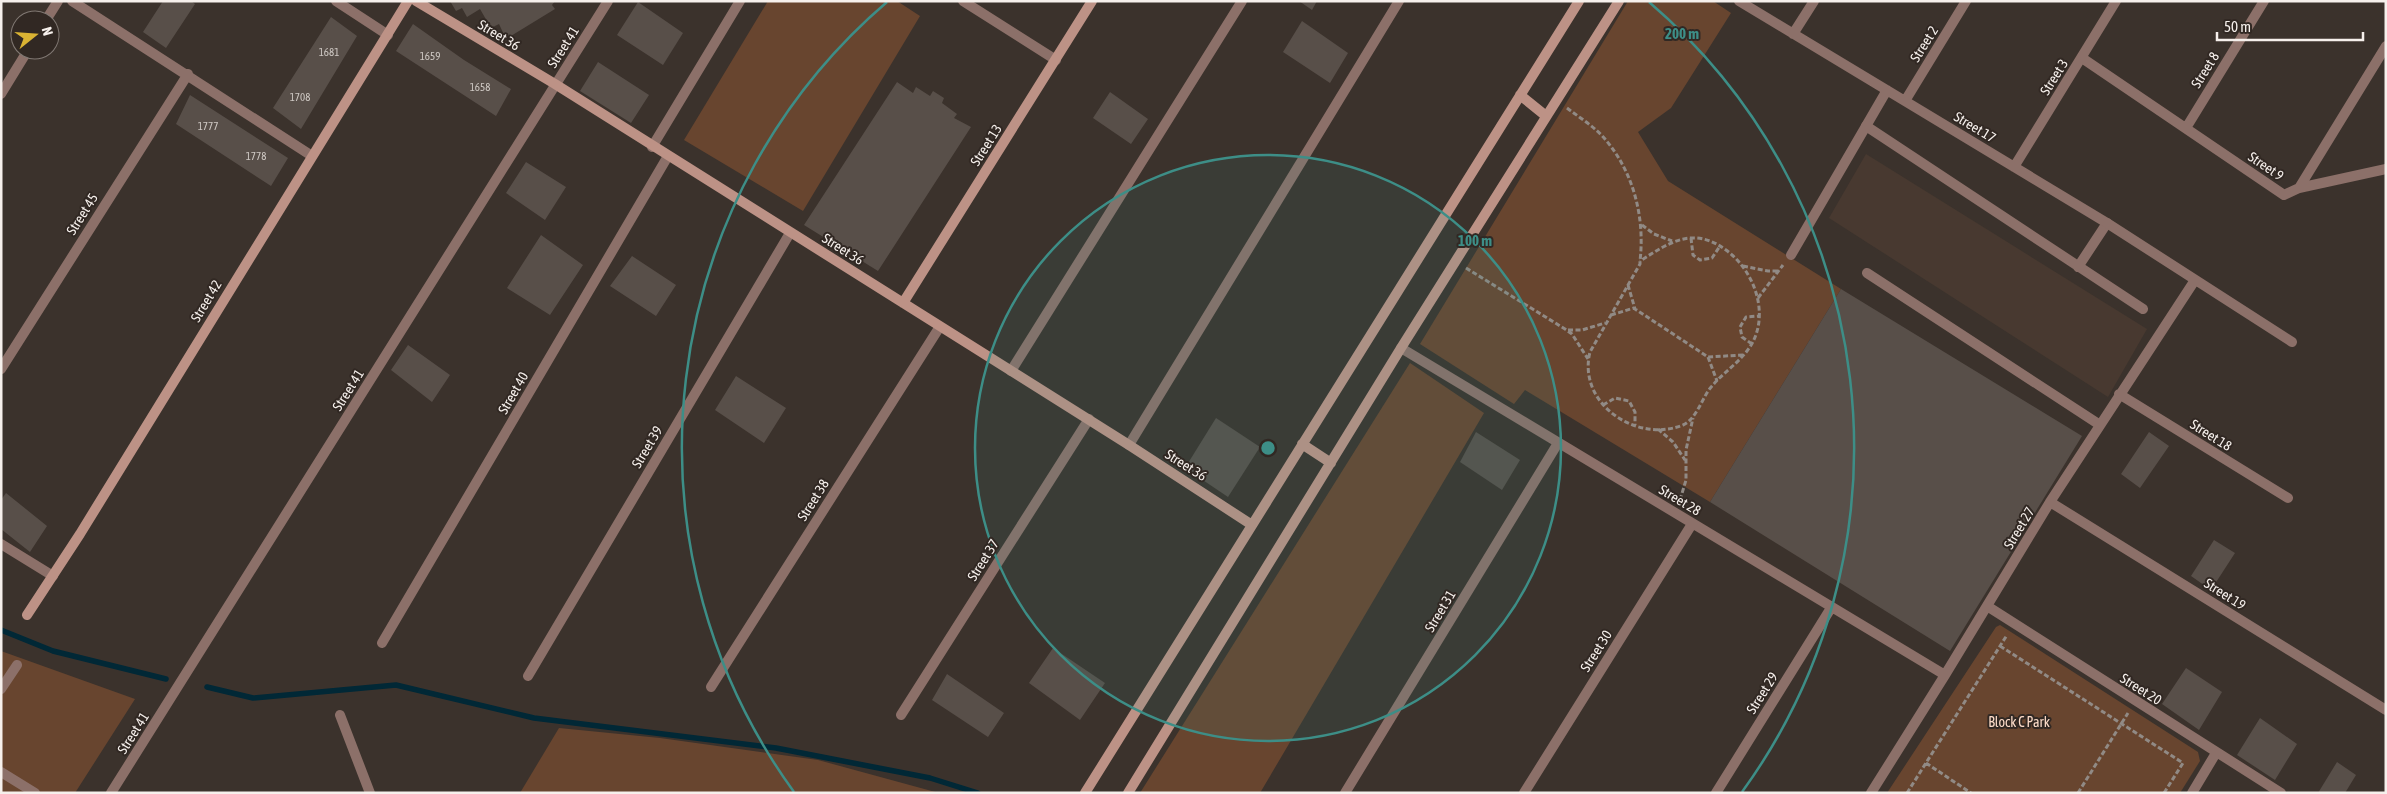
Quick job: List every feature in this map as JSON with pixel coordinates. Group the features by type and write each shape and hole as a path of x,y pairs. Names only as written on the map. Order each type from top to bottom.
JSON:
{"street":[{"path":"72,1 188,74 312,156"},
{"path":"336,1 388,35"},
{"name":"Street 42","path":"27,615 53,576 408,1"},
{"name":"Street 36","path":"416,1 555,84 652,147 1129,445 1252,525"},
{"name":"Street 41","path":"111,793 608,1"},
{"path":"652,147 740,1"},
{"path":"963,1 1056,60"},
{"name":"Street 13","path":"904,303 1092,1"},
{"path":"1011,371 1242,1"},
{"path":"1129,445 1399,1"},
{"path":"1085,793 1579,1"},
{"path":"1128,793 1455,262 1619,1"},
{"name":"Street 17","path":"1738,1 2107,223 2292,342"},
{"path":"1793,34 1814,1"},
{"name":"Street 2","path":"1905,101 1966,1"},
{"name":"Street 3","path":"2014,167 2116,1"},
{"name":"Street 8","path":"2186,128 2264,1"},
{"name":"Street 9","path":"2082,58 2284,195 2298,188 2386,46"},
{"path":"1,94 22,60"},
{"name":"Street 45","path":"1,369 188,74"},
{"path":"1791,254 1887,90"},
{"path":"1520,95 1546,116"},
{"path":"1866,126 2143,309"},
{"name":"Street 40","path":"382,643 668,156"},
{"path":"2298,188 2386,169"},
{"path":"2078,267 2107,223"},
{"name":"Street 39","path":"528,676 790,233"},
{"path":"1867,273 2100,425"},
{"name":"Street 27","path":"1870,793 1945,675 2050,502 2195,280"},
{"name":"Street 38","path":"710,687 940,328"},
{"name":"Street 28","path":"1402,348 1945,675"},
{"name":"Street 18","path":"2120,394 2288,498"},
{"name":"Street 37","path":"901,715 1089,420"},
{"name":"Street 31","path":"1345,793 1558,443"},
{"path":"1302,444 1331,463"},
{"name":"Street 19","path":"2050,502 2386,710"},
{"name":"Street 30","path":"1524,793 1692,524"},
{"path":"1,544 53,576"},
{"name":"Street 20","path":"1987,606 2135,702 2281,793"},
{"name":"Street 29","path":"1716,793 1831,608"},
{"path":"1,689 17,665"},
{"path":"340,715 370,793"},
{"path":"2192,793 2216,753"},
{"path":"1,772 35,793"}],"path":[{"path":"1556,100 1594,128 1613,150 1632,187 1642,225 1640,261 1588,359"},
{"path":"1642,225 1654,234 1672,241"},
{"path":"1455,262 1567,330 1588,359 1590,382 1603,405 1619,420 1635,425 1658,428 1683,424 1694,415 1717,381 1744,355 1752,344 1759,316 1758,299 1743,266 1720,246 1691,238 1672,241 1640,261"},
{"path":"1691,238 1692,252 1700,260 1712,258 1720,246"},
{"path":"1758,299 1791,254"},
{"path":"1743,266 1768,271 1779,271"},
{"path":"1628,285 1634,308 1708,357 1717,381"},
{"path":"1610,315 1634,308"},
{"path":"1752,344 1742,337 1740,327 1746,317 1759,316"},
{"path":"1567,330 1582,330 1606,323"},
{"path":"1708,357 1744,355"},
{"path":"1603,405 1615,398 1629,401 1635,412 1635,425"},
{"path":"1676,514 1686,480 1685,461 1694,415"},
{"path":"1658,428 1673,442 1685,461"},
{"path":"1907,793 2014,624"},
{"path":"2000,646 2122,722 2183,763 2164,793"},
{"path":"2078,793 2135,702"},
{"path":"1926,763 1971,793"}],"shaded area":[{"path":"1866,154 2147,329 2108,397 1829,218"}],"green space":[{"path":"768,1 897,1 920,16 803,211 684,140"},
{"path":"1628,1 1713,1 1731,13 1671,108 1638,132 1668,181 1841,289 1710,502 1525,390 1514,404 1420,344"},
{"path":"1410,363 1484,413 1260,793 1140,793"},
{"name":"Block C Park","path":"2000,625 2198,752 2200,761 2180,793 1887,793 1996,627"},
{"path":"1,651 135,699 75,793 1,793"},
{"path":"559,728 660,738 818,760 939,793 520,793"}],"building":[{"path":"163,1 191,1 195,4 166,48 143,32"},
{"path":"450,1 555,1 552,5 555,9 506,39 499,24 491,28 480,9 467,17 462,8 456,11"},
{"path":"1299,1 1317,1 1312,10"},
{"path":"638,2 683,33 663,65 617,35"},
{"path":"331,17 357,36 301,129 273,108"},
{"path":"1302,21 1348,53 1330,83 1283,52"},
{"path":"413,24 464,60 511,89 496,116 396,51"},
{"path":"598,62 649,95 631,123 580,91"},
{"path":"897,82 913,93 916,87 930,96 933,91 944,98 942,103 957,114 954,118 971,127 878,271 804,225"},
{"path":"1110,92 1148,119 1131,144 1093,118"},
{"path":"190,95 288,158 271,186 176,124"},
{"path":"526,162 566,187 545,220 506,193"},
{"path":"541,235 583,265 550,315 507,288"},
{"path":"632,256 676,285 656,316 610,286"},
{"path":"1841,289 2082,436 1950,651 1710,502"},
{"path":"408,345 450,375 432,402 391,370"},
{"path":"736,376 786,408 764,443 715,410"},
{"path":"1216,418 1260,447 1228,497 1185,468"},
{"path":"1476,432 1520,460 1502,490 1460,462"},
{"path":"2149,432 2169,446 2140,488 2121,474"},
{"path":"6,493 47,526 30,552 1,529 1,500"},
{"path":"2214,540 2235,553 2211,590 2191,576"},
{"path":"1053,648 1105,683 1080,720 1029,683"},
{"path":"2186,668 2222,692 2199,730 2162,704"},
{"path":"947,674 1004,713 988,737 932,700"},
{"path":"2260,718 2297,744 2275,780 2237,755"},
{"path":"2337,762 2356,775 2345,793 2318,793"}],"waterway":[{"path":"1,630 53,651 166,679"},
{"path":"207,687 253,698 396,685 534,718 776,748 930,778 978,793"}]}
